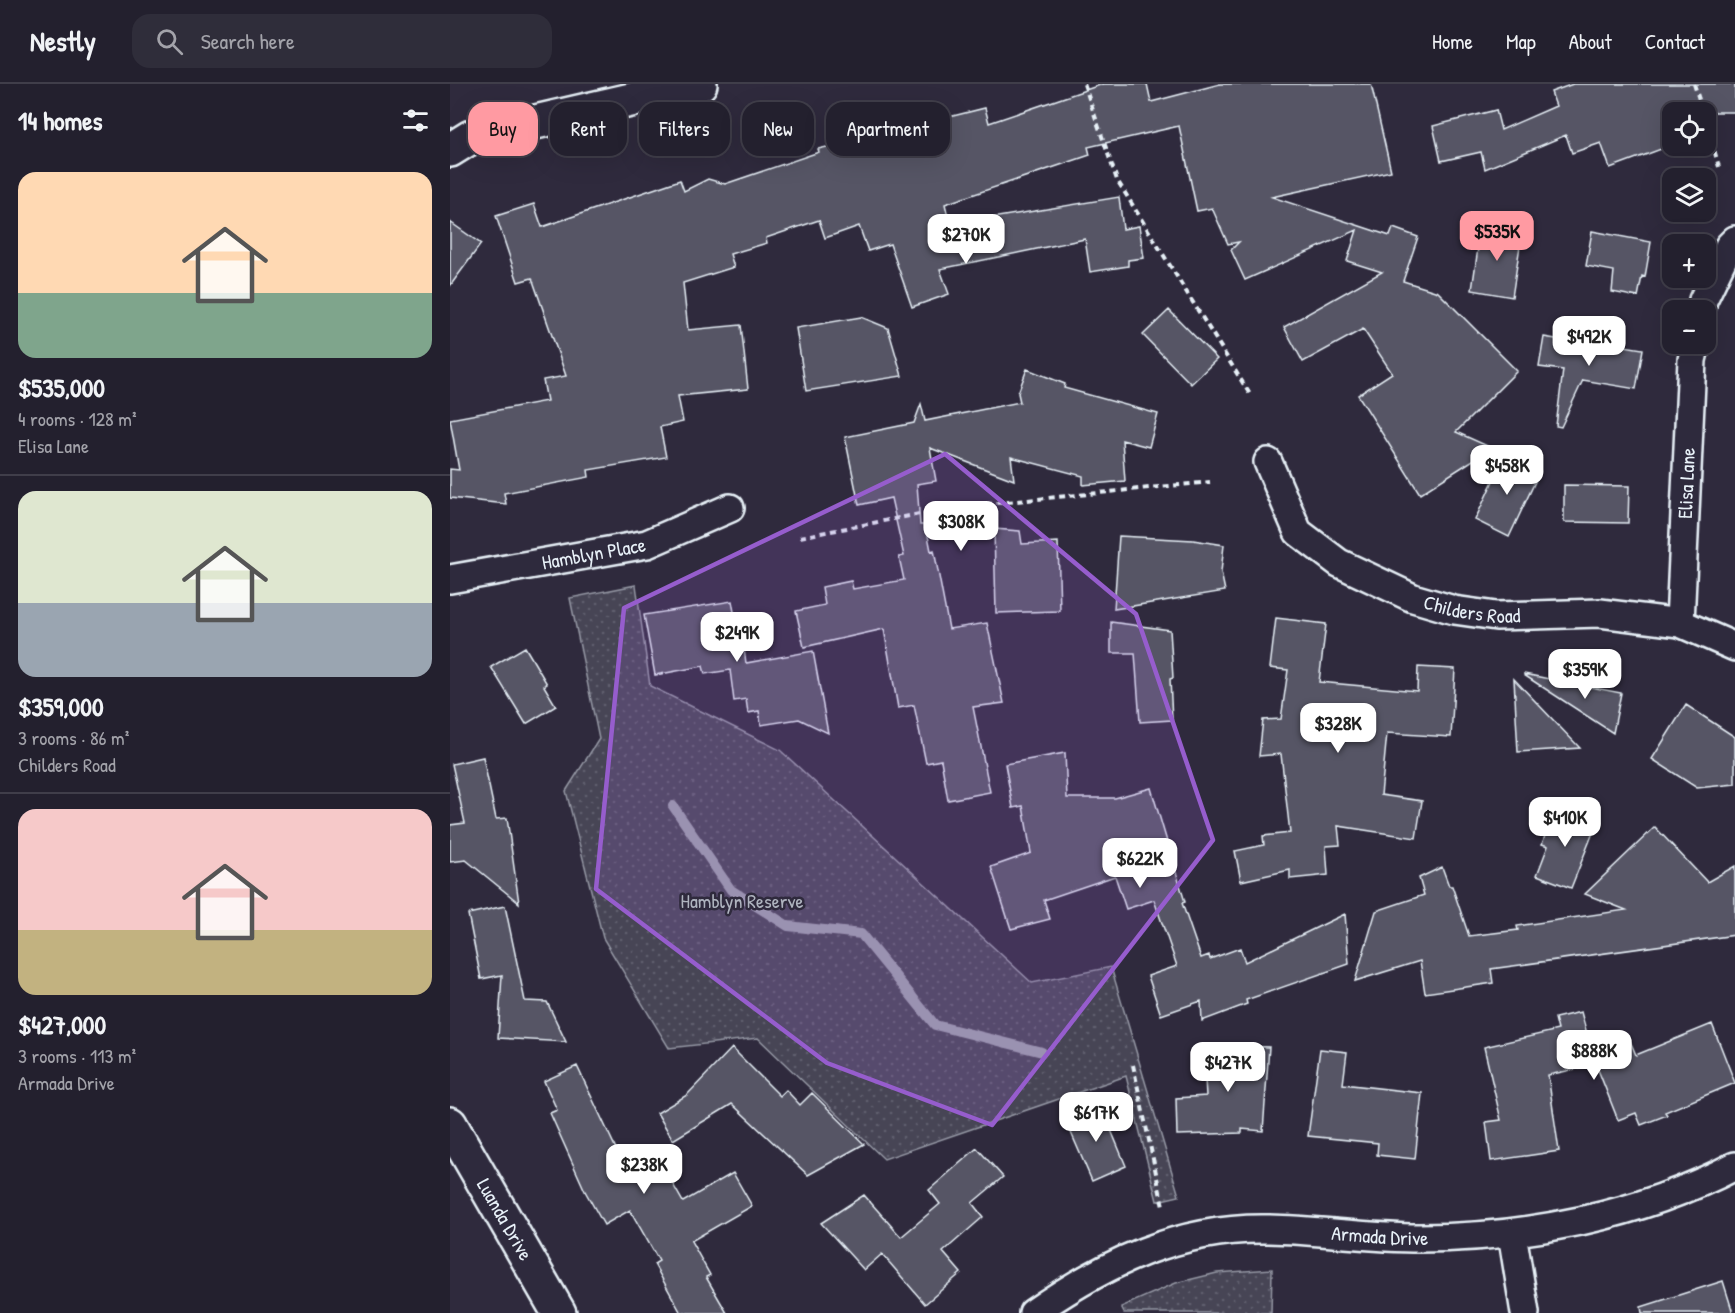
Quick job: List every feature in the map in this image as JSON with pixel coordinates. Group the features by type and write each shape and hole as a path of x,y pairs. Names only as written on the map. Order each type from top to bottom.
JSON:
{"street":[{"path":"457,140 700,84"},
{"path":"1704,300 1729,246 1735,240"},
{"name":"Elisa Lane","path":"1680,623 1694,354"},
{"name":"Childers Road","path":"1268,462 1298,532 1339,563 1413,598 1454,610 1496,616 1600,613 1680,623 1735,646"},
{"name":"Hamblyn Place","path":"450,579 647,544 730,508"},
{"name":"Luanda Drive","path":"450,1124 560,1313"},
{"name":"Armada Drive","path":"1034,1313 1080,1280 1139,1253 1216,1233 1277,1229 1419,1238 1512,1233 1582,1220 1650,1202 1735,1166"},
{"path":"1512,1233 1525,1313"}],"path":[{"path":"1084,84 1117,180 1251,396"},
{"path":"1694,84 1700,102"},
{"path":"1716,156 1719,167"},
{"path":"800,537 956,507 1210,482"},
{"path":"1133,1065 1163,1206"}],"highlighted area":[{"path":"945,454 1136,614 1213,840 992,1125 827,1063 596,889 624,608"}],"green space":[{"name":"Hamblyn Reserve","path":"636,585 650,686 780,750 1032,983 1111,967 1179,1196 1157,1201 1126,1076 884,1159 758,1038 669,1048 603,938 566,791 599,739 570,598"},
{"path":"1272,1269 1271,1313 1124,1313 1121,1307 1176,1283 1217,1273"}],"building":[{"path":"1103,84 1147,84 1151,102 1220,84 1371,84 1391,171 1272,197 1390,236 1393,228 1418,237 1403,281 1438,292 1517,371 1456,432 1492,448 1420,494 1358,395 1392,373 1363,329 1303,362 1284,327 1382,272 1347,261 1357,230 1245,280 1231,250 1239,242 1228,244 1212,208 1197,211 1179,126 1088,147 1090,155 945,204 950,225 1119,197 1123,229 1139,226 1144,258 1128,260 1128,266 1090,272 1085,239 940,269 949,294 912,307 890,244 868,251 859,226 825,238 819,220 766,238 767,243 730,254 734,267 683,283 688,330 741,325 748,389 678,396 683,422 660,427 666,457 588,470 589,477 504,493 506,504 450,498 450,469 459,470 450,419 547,401 543,380 566,376 532,278 518,282 496,216 534,204 542,227 680,180 684,191 708,179 725,184 807,156 814,156 819,152 818,149 826,147 826,156 950,156 950,117 985,108 989,123"},
{"path":"1573,84 1735,84 1735,112 1716,112 1716,102 1662,102 1662,149 1610,168 1601,143 1572,153 1566,135 1485,169 1481,152 1441,161 1433,126 1496,110 1501,130 1556,106 1551,92"},
{"path":"450,222 481,244 450,286"},
{"path":"1481,227 1522,233 1512,297 1472,290"},
{"path":"1592,231 1651,242 1645,277 1642,276 1638,297 1612,292 1614,271 1586,266"},
{"path":"1169,310 1217,359 1191,384 1143,335"},
{"path":"861,317 888,328 902,376 806,391 796,328"},
{"path":"1544,337 1568,341 1568,337 1643,349 1636,389 1583,380 1561,427 1556,426 1563,370 1539,367"},
{"path":"1027,369 1065,384 1064,388 1158,414 1149,447 1122,440 1125,481 1083,485 1083,476 1011,457 1014,480 930,448 936,481 917,484 920,525 926,525 931,551 934,550 949,629 987,623 1004,703 973,707 990,792 948,800 941,760 926,763 914,705 898,708 884,629 804,647 796,611 825,605 822,587 851,581 853,589 904,580 899,557 904,556 891,498 859,505 845,437 914,423 921,404 925,421 1020,402 1018,393"},
{"path":"1505,455 1540,471 1509,537 1475,520"},
{"path":"1564,485 1629,486 1628,523 1564,522"},
{"path":"994,529 1020,531 1022,544 1058,542 1060,611 996,613"},
{"path":"1119,536 1193,540 1224,545 1221,572 1225,591 1114,609"},
{"path":"732,601 737,628 741,627 746,663 813,651 828,733 799,719 761,725 759,711 748,713 746,699 734,701 730,670 705,674 703,666 655,675 644,615"},
{"path":"1276,618 1326,624 1319,682 1417,691 1418,667 1455,669 1451,737 1387,733 1381,795 1422,801 1416,838 1338,826 1340,845 1326,846 1328,875 1290,879 1290,870 1241,881 1235,851 1264,845 1263,836 1290,833 1281,754 1259,756 1263,720 1281,719 1288,670 1270,668"},
{"path":"1111,622 1170,630 1173,678 1170,679 1172,720 1140,722 1135,653 1111,653"},
{"path":"525,647 547,684 544,686 556,706 526,724 491,667"},
{"path":"1524,675 1621,693 1613,733"},
{"path":"1514,679 1580,748 1518,752"},
{"path":"1686,705 1735,737 1735,784 1697,788 1652,759"},
{"path":"1065,753 1067,798 1115,798 1151,788 1185,902 1182,903 1201,958 1209,955 1210,959 1240,948 1245,962 1345,914 1349,964 1246,1000 1247,1004 1202,1021 1201,1001 1161,1015 1148,976 1177,966 1154,900 1126,909 1115,876 1044,900 1050,919 1011,929 991,867 1031,853 1023,806 1013,808 1005,764"},
{"path":"483,757 496,819 507,818 519,903 466,860 450,862 450,825 465,823 452,764"},
{"path":"1555,809 1596,825 1571,888 1537,875 1548,846 1542,844"},
{"path":"1655,827 1707,882 1735,866 1735,935 1491,969 1493,983 1425,993 1420,961 1355,981 1376,911 1424,895 1419,878 1442,867 1449,886 1452,886 1469,936 1518,930 1517,926 1626,910 1585,894"},
{"path":"505,906 525,1001 547,1002 566,1042 498,1038 502,975 481,979 468,914"},
{"path":"1581,1012 1593,1056 1630,1041 1636,1055 1712,1024 1735,1083 1665,1112 1667,1115 1641,1125 1636,1113 1618,1120 1593,1057 1595,1065 1548,1075 1559,1151 1491,1161 1486,1122 1501,1120 1484,1047 1558,1030 1555,1018"},
{"path":"1203,1045 1269,1047 1263,1131 1242,1129 1242,1133 1177,1135 1176,1098 1206,1096"},
{"path":"732,1048 780,1096 786,1090 800,1105 812,1093 864,1144 808,1175 732,1104 673,1140 657,1113 687,1095"},
{"path":"1320,1049 1347,1052 1343,1084 1422,1093 1415,1159 1377,1155 1378,1143 1308,1136"},
{"path":"577,1066 625,1168 654,1151 683,1202 733,1173 752,1206 691,1241 710,1275 706,1277 727,1313 681,1313 654,1264 659,1261 630,1210 604,1225 585,1191 550,1113 557,1110 544,1081"},
{"path":"1101,1106 1126,1166 1092,1181 1066,1121"},
{"path":"977,1148 1003,1177 972,1203 983,1217 943,1252 961,1273 925,1304 882,1254 864,1270 821,1223 864,1195 901,1237 940,1204 929,1190"},
{"path":"1723,1281 1733,1313 1642,1313 1641,1307"}],"waterway":[{"path":"673,806 731,890 788,926 861,934 935,1025 1042,1052"}]}
